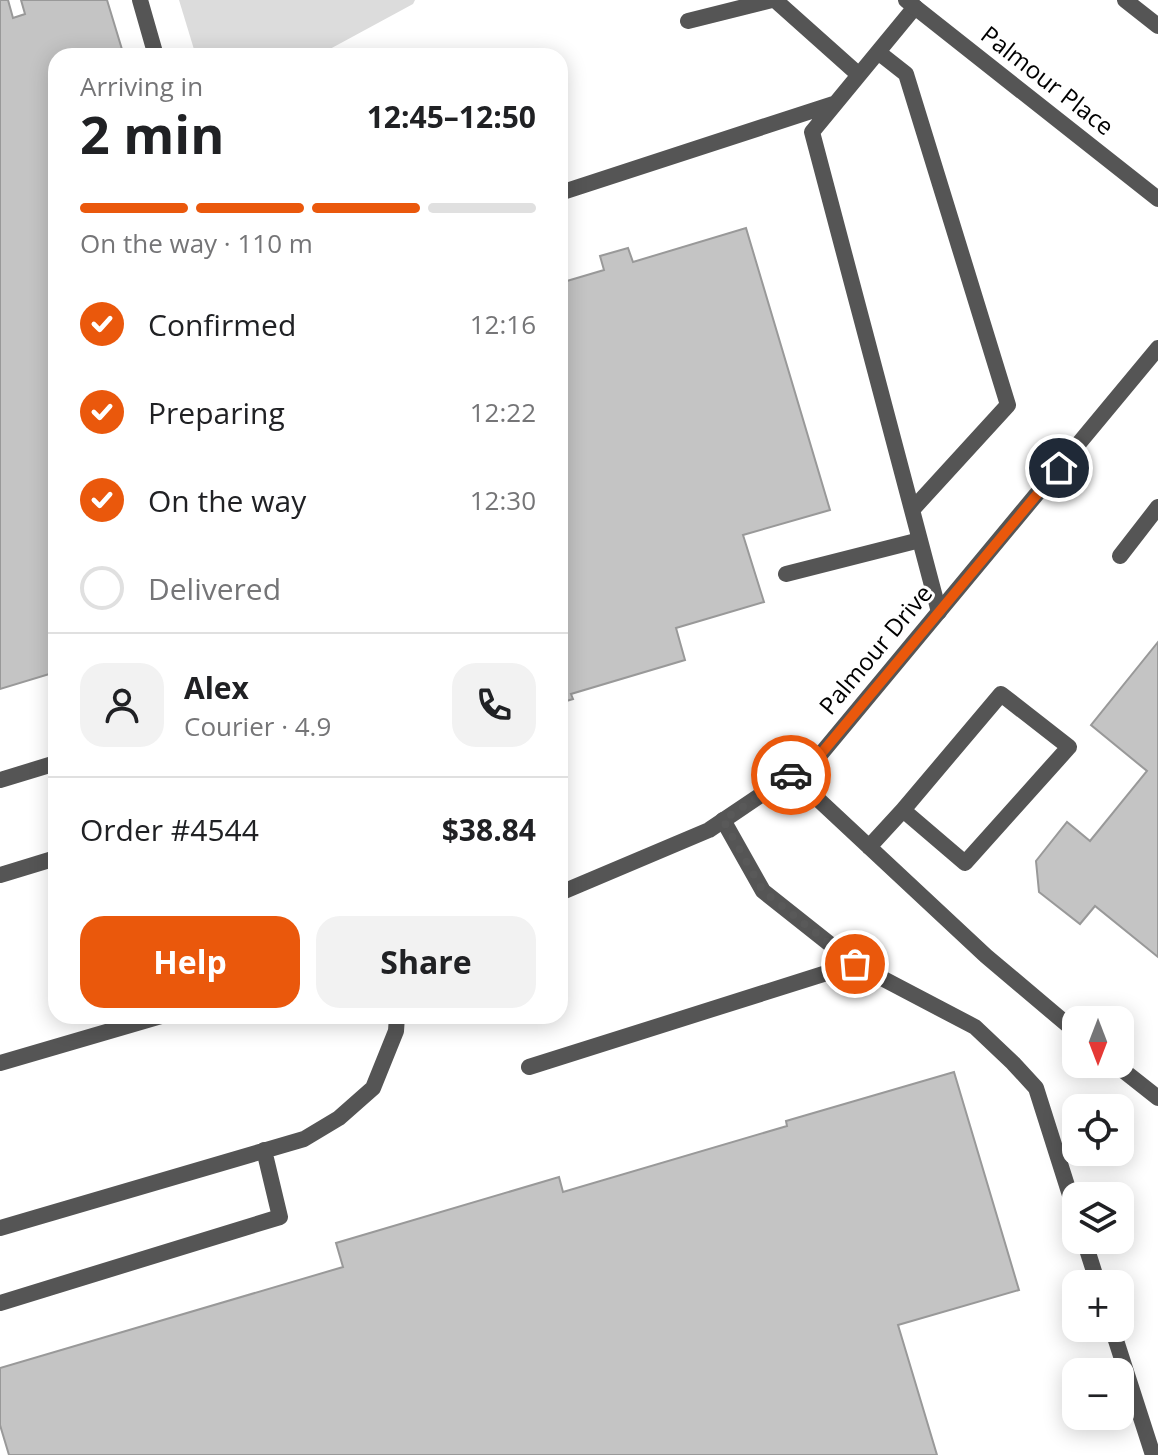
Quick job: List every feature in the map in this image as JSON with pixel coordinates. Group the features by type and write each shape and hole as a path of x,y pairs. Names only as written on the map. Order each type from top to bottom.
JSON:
{"street":[{"path":"140,0 154,48"},
{"path":"688,21 773,0 859,75"},
{"path":"1125,0 1158,26"},
{"path":"910,4 878,52 812,132 939,612"},
{"name":"Palmour Place","path":"910,4 1158,199"},
{"path":"878,52 906,74 1008,405 912,510"},
{"path":"568,190 835,104"},
{"name":"Palmour Drive","path":"568,890 709,830 820,755 1158,348"},
{"path":"1120,556 1158,507"},
{"path":"786,574 920,540"},
{"path":"869,847 1001,694 1069,747 965,863 903,810"},
{"path":"0,780 48,765"},
{"path":"791,774 986,956 1062,1020"},
{"path":"723,820 763,891 855,964 975,1027 1013,1063 1036,1088 1066,1182"},
{"path":"0,875 48,860"},
{"path":"529,1067 855,964"},
{"path":"0,1063 134,1024"},
{"path":"0,1228 304,1139 339,1118 373,1088 396,1024"},
{"path":"1133,1078 1158,1098"},
{"path":"0,1303 280,1217 264,1150"},
{"path":"1117,1342 1153,1455"}],"shaded area":[{"path":"179,0 415,0 413,4 332,48 194,48"}],"building":[{"path":"0,0 8,0 13,18 25,14 21,0 107,0 122,48 48,48 48,674 0,689"},
{"path":"746,228 830,510 743,535 764,602 676,628 685,660 571,694 573,699 568,701 568,281 604,270 600,256 628,248 633,262"},
{"path":"1158,642 1158,957 1095,906 1080,924 1039,892 1036,861 1067,822 1090,841 1147,771 1091,725"},
{"path":"954,1072 1019,1290 898,1325 937,1455 9,1455 0,1425 0,1368 343,1267 336,1243 559,1177 563,1192 787,1126 786,1121"}],"way so far":[{"path":"791,775 723,820 763,891 855,964"}],"route":[{"path":"791,775 820,755 1059,468"}]}
